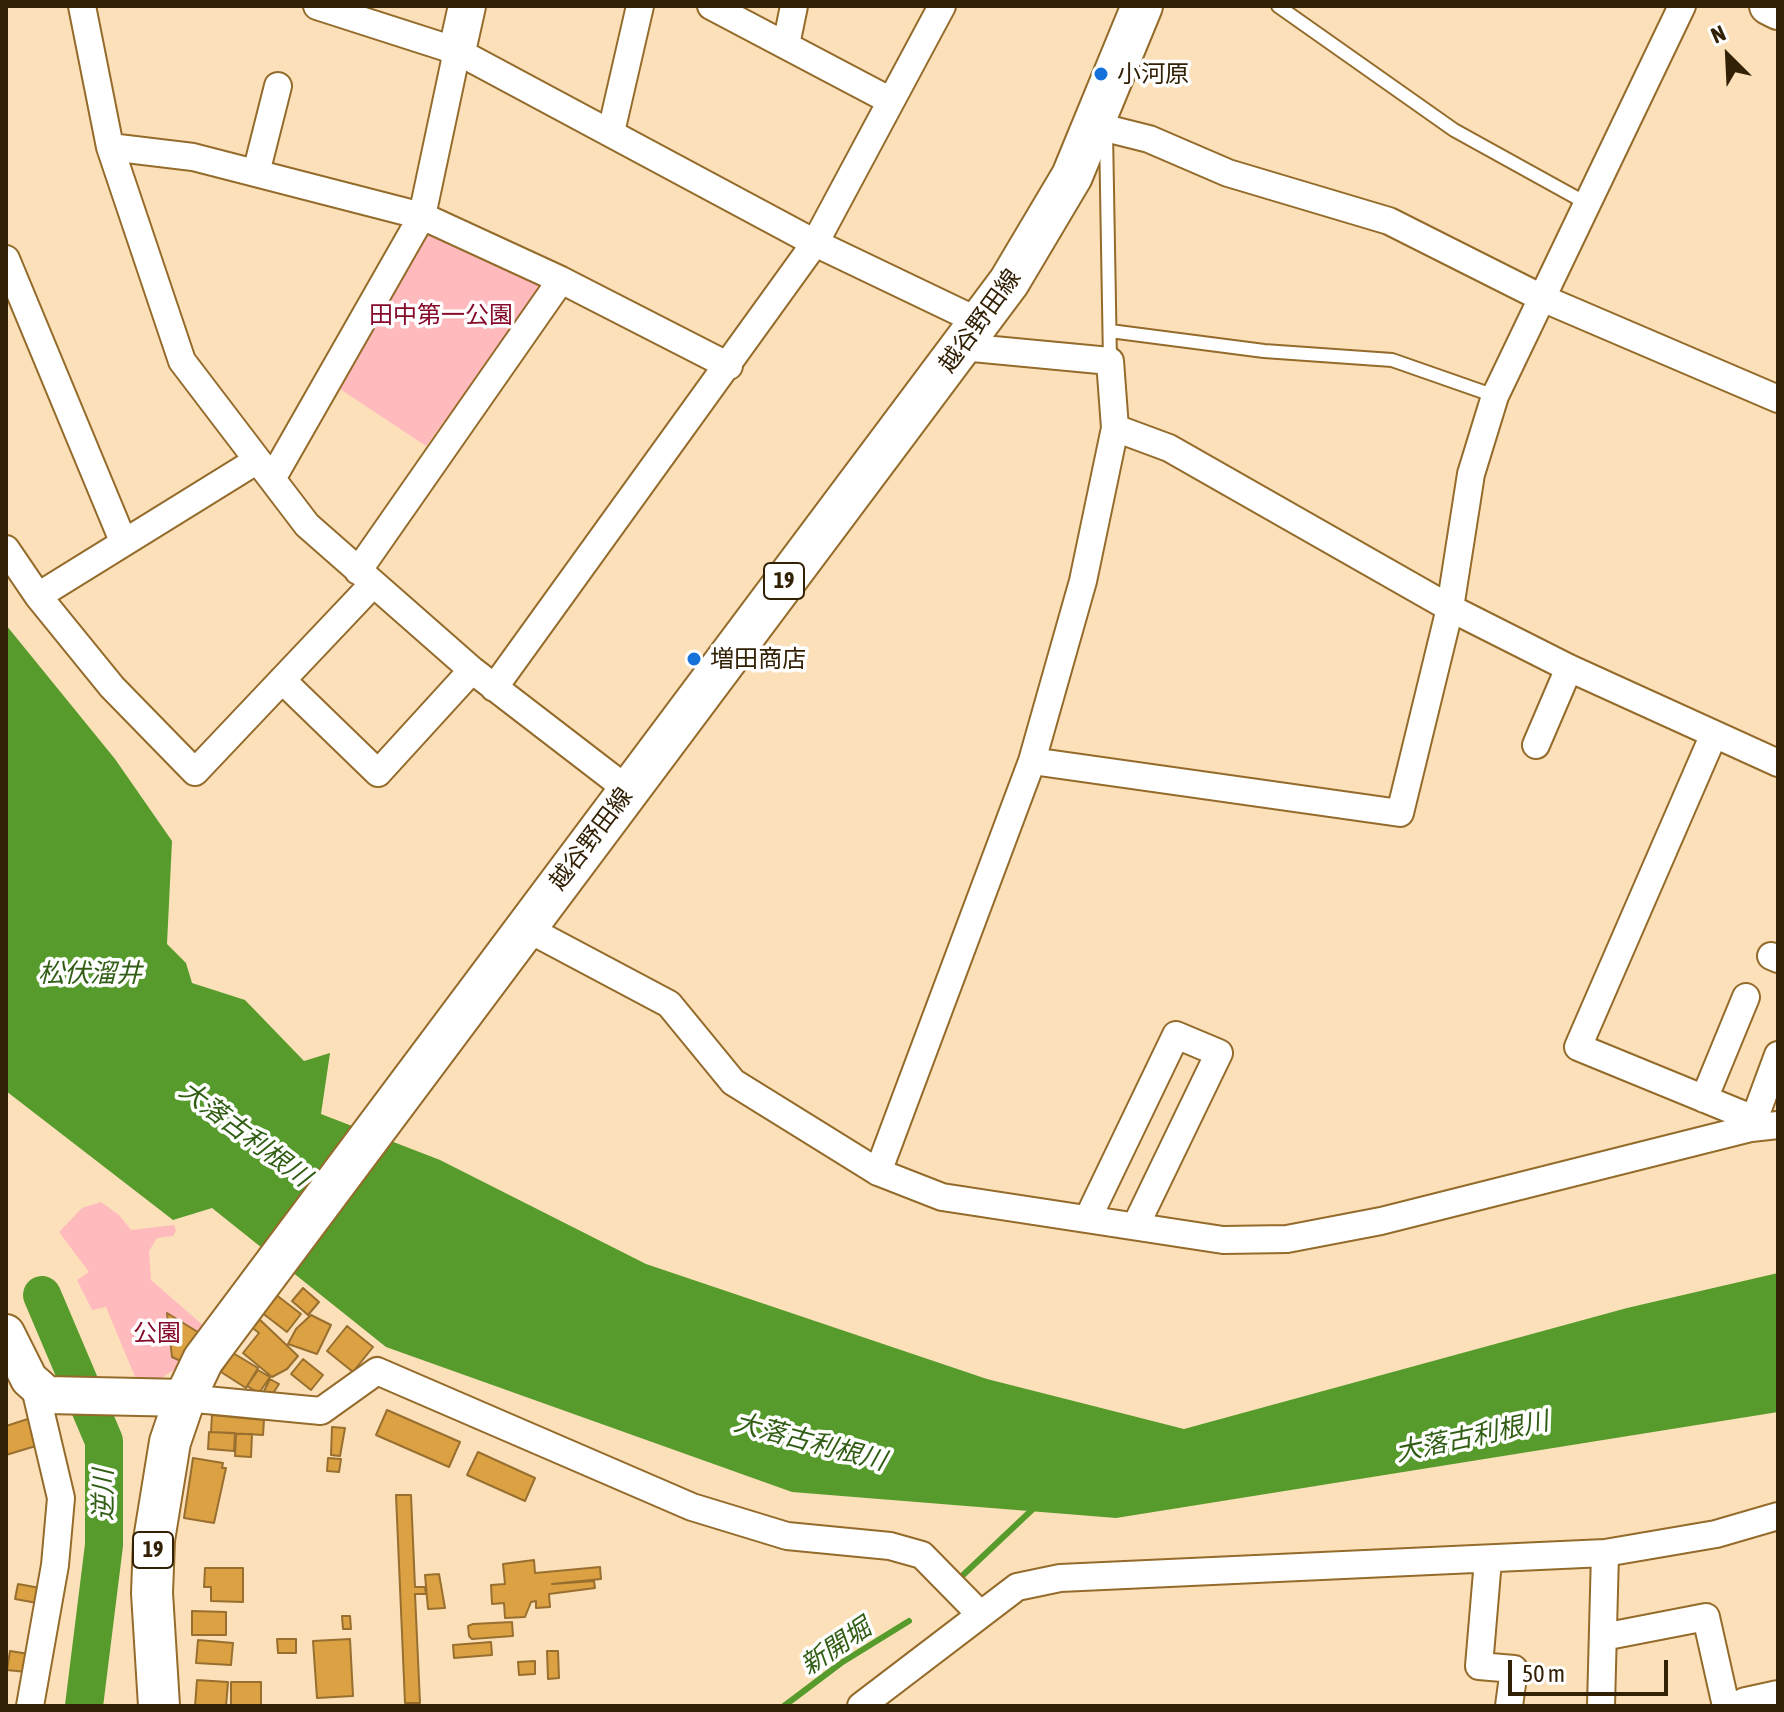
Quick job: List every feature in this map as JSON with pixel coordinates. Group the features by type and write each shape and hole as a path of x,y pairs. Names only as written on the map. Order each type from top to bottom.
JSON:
{"main road":[{"path":"457,51 467,6"},
{"name":"越谷野田線","path":"159,1706 152,1593 154,1540 170,1442 185,1398 203,1360 971,334 1038,239 1099,126 1142,6"},
{"path":"1768,6 1778,11"},
{"path":"6,1333 35,1388 47,1395 185,1398"},
{"path":"1746,1706 1778,1699"}],"street":[{"path":"82,6 110,147 182,361 307,525 472,670 628,790"},
{"path":"317,6 457,51 815,243 971,334 1110,361 1115,428 1083,581 1032,761 878,1172"},
{"path":"611,132 640,6"},
{"path":"711,6 891,101"},
{"path":"786,45 794,6"},
{"path":"494,688 815,243 942,6"},
{"path":"1032,761 1400,813 1450,608 1471,474 1495,396 1682,6"},
{"path":"38,596 123,541 264,470 422,216 457,51"},
{"path":"256,173 278,86"},
{"path":"1099,126 1149,139 1228,173 1389,221 1542,298 1778,399"},
{"path":"110,147 193,157 422,216 561,280 729,366"},
{"path":"6,259 123,541"},
{"path":"6,549 38,596 112,687 195,772 282,680 365,577 561,280"},
{"path":"1115,428 1169,448 1450,608 1569,668 1778,763"},
{"path":"1536,745 1569,668"},
{"path":"282,680 378,773 472,670"},
{"path":"1714,734 1578,1047 1744,1115 1751,1128"},
{"path":"526,928 669,1004 733,1082 878,1172 942,1197 1223,1240 1287,1239 1381,1221 1751,1128 1778,1125"},
{"path":"1704,1099 1746,997"},
{"path":"1088,1218 1176,1035 1219,1053 1136,1225"},
{"path":"1751,1128 1778,1055"},
{"path":"185,1398 321,1411 377,1371 692,1507 787,1536 890,1546 922,1555 979,1613"},
{"path":"30,1706 55,1565 61,1498 35,1388"},
{"path":"861,1706 1017,1587 1060,1578 1605,1553 1716,1534 1778,1516"},
{"path":"1601,1706 1605,1553"},
{"path":"1488,1560 1479,1666 1514,1669 1509,1706"},
{"path":"1603,1637 1706,1617 1726,1706"}],"lane":[{"path":"1278,6 1454,130 1586,203"},
{"path":"1099,126 1110,361"},
{"path":"1110,331 1264,351 1392,360 1495,396"}],"green space":[{"name":"田中第一公園","path":"418,222 544,286 426,446 328,381"},
{"name":"公園","path":"101,1202 119,1215 131,1230 174,1225 176,1231 173,1236 157,1238 149,1251 151,1280 205,1327 177,1368 157,1381 138,1384 106,1307 92,1310 77,1280 89,1272 59,1232 82,1208"}],"water":[{"path":"6,625 115,759 172,841 167,944 186,963 192,983 245,1000 304,1061 330,1053 321,1114 440,1160 646,1264 987,1379 1184,1429 1627,1308 1778,1273 1778,1412 1116,1518 792,1492 386,1347 212,1208 173,1220 6,1091"}],"building":[{"path":"303,1288 319,1302 308,1315 292,1301"},
{"path":"275,1294 301,1314 287,1332 261,1312"},
{"path":"167,1313 201,1334 183,1362 172,1357"},
{"path":"311,1315 331,1325 317,1354 288,1344 296,1329"},
{"path":"257,1317 298,1356 287,1369 272,1377 243,1353 259,1333 250,1326"},
{"path":"347,1326 373,1347 353,1372 327,1351"},
{"path":"233,1353 258,1368 246,1388 221,1372"},
{"path":"303,1359 323,1375 311,1390 291,1374"},
{"path":"258,1370 270,1377 259,1393 247,1386"},
{"path":"270,1379 279,1384 272,1395 262,1395"},
{"path":"387,1410 460,1442 449,1467 376,1435"},
{"path":"212,1415 264,1420 263,1435 211,1432"},
{"path":"31,1418 39,1445 6,1455 6,1426"},
{"path":"332,1427 345,1428 340,1456 331,1455"},
{"path":"209,1432 235,1433 234,1451 208,1449"},
{"path":"236,1434 252,1434 251,1457 235,1456"},
{"path":"478,1452 535,1478 525,1501 467,1475"},
{"path":"193,1458 223,1463 222,1468 226,1468 214,1523 184,1518"},
{"path":"328,1458 341,1459 339,1472 327,1471"},
{"path":"396,1495 411,1495 415,1587 425,1587 426,1594 415,1594 420,1703 405,1703"},
{"path":"534,1560 535,1573 600,1567 601,1579 552,1584 594,1581 595,1588 549,1594 550,1607 536,1608 536,1601 531,1602 525,1617 505,1618 504,1603 492,1604 491,1585 505,1584 503,1564"},
{"path":"205,1568 243,1568 243,1602 211,1601 211,1587 204,1587"},
{"path":"439,1574 445,1608 428,1609 425,1575"},
{"path":"18,1584 40,1588 37,1603 15,1599"},
{"path":"192,1611 226,1612 226,1635 192,1635"},
{"path":"342,1616 350,1616 351,1629 343,1629"},
{"path":"512,1622 513,1636 472,1639 469,1636 468,1626 473,1624"},
{"path":"277,1639 296,1639 296,1653 278,1653"},
{"path":"350,1639 353,1696 317,1698 313,1641"},
{"path":"198,1640 233,1643 231,1665 196,1663"},
{"path":"491,1642 492,1655 454,1658 453,1645"},
{"path":"10,1651 29,1654 26,1672 7,1670"},
{"path":"547,1651 558,1651 559,1678 548,1679"},
{"path":"535,1661 535,1674 519,1675 518,1662"},
{"path":"197,1680 228,1682 226,1706 195,1706"},
{"path":"231,1682 261,1682 261,1706 231,1706"}],"waterway":[{"name":"逆川","path":"42,1295 104,1441 104,1545 84,1706"},
{"path":"962,1576 1035,1507"},
{"name":"新開堀","path":"784,1706 841,1663 909,1621"}],"place":[{"name":"小河原","path":"1101,74"},
{"name":"増田商店","path":"694,659"}],"water label":[{"name":"松伏溜井","path":"90,974"},
{"name":"大落古利根川","path":"245,1134"},
{"name":"大落古利根川","path":"1472,1437"},
{"name":"大落古利根川","path":"810,1442"}]}
